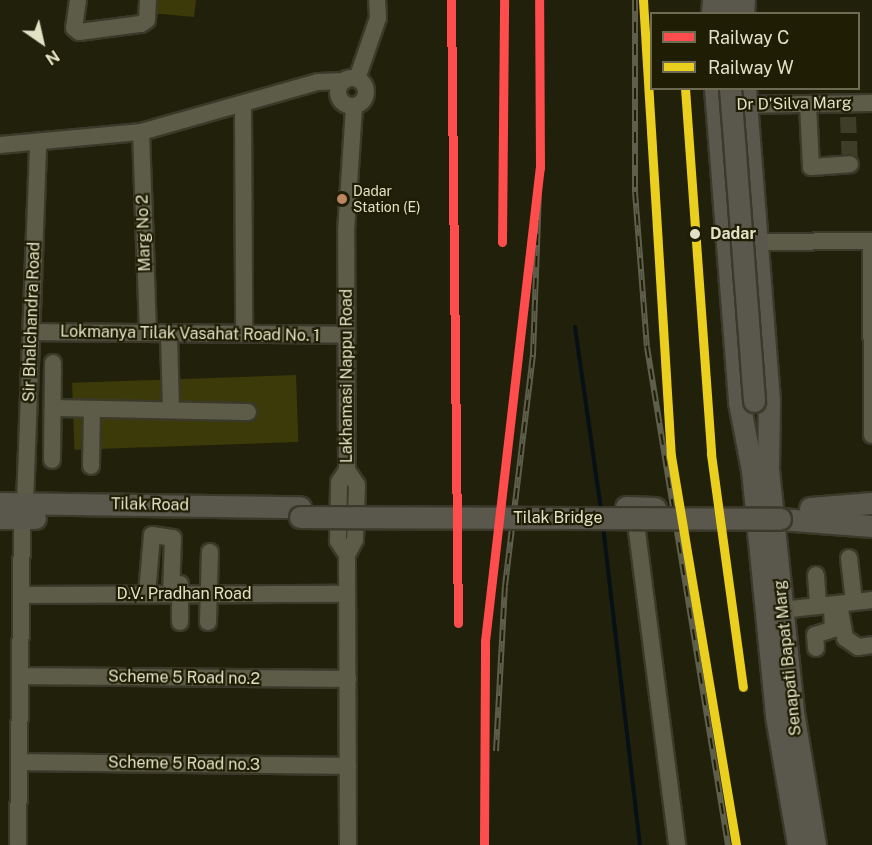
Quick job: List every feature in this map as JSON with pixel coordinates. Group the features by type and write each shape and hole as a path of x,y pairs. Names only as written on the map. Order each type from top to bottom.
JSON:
{"main road":[{"path":"730,90 760,470"},
{"path":"716,97 739,402 760,470"},
{"path":"746,97 757,242 760,470"},
{"name":"Senapati Bapat Marg","path":"760,470 815,845"},
{"name":"Senapati Bapat Marg","path":"760,470 776,716 798,845"},
{"name":"Tilak Road","path":"0,503 24,510 300,512"},
{"path":"780,514 872,503"},
{"name":"Tilak Road","path":"0,518 24,510"},
{"name":"Tilak Bridge","path":"300,512 780,514"},
{"path":"780,514 872,526"}],"street":[{"path":"78,0 74,28 79,32 141,24 147,20 148,0"},
{"path":"0,145 141,132 243,107 318,82 350,80 378,18 377,0"},
{"name":"Lakhamasi Nappu Road","path":"348,845 347,555 355,540 357,485 347,470 349,154 354,106 339,97 350,80"},
{"name":"Dr D'Silva Marg","path":"716,97 746,97 848,110 872,103"},
{"path":"808,104 811,167 850,164"},
{"path":"243,107 244,334"},
{"name":"Marg No 2","path":"141,132 148,333"},
{"name":"Sir Bhalchandra Road","path":"18,845 21,595 38,142"},
{"path":"757,242 872,242 872,435"},
{"name":"Lokmanya Tilak Vasahat Road No. 1","path":"32,332 347,335"},
{"path":"169,334 171,410"},
{"path":"52,460 53,363"},
{"path":"30,387 53,388"},
{"path":"53,408 248,412"},
{"path":"92,409 92,466"},
{"path":"634,513 677,845"},
{"path":"147,594 152,535 172,538 180,622"},
{"path":"177,597 180,550"},
{"path":"208,622 210,552"},
{"path":"816,648 815,635 833,629 849,558"},
{"path":"816,574 837,606 844,638 858,647 872,645"},
{"name":"D.V. Pradhan Road","path":"21,595 147,594 208,598 347,594"},
{"path":"782,610 837,606 872,600"},
{"path":"837,606 872,608"},
{"name":"Scheme 5 Road no.2","path":"20,676 348,679"},
{"name":"Scheme 5 Road no.3","path":"19,762 348,766"}],"shaded area":[{"path":"141,0 196,0 194,17 140,12"},
{"path":"296,375 298,442 74,450 72,383"}],"waterway":[{"path":"575,327 601,510"},
{"path":"603,526 640,845"}],"tunnel":[{"path":"848,117 850,164"}],"railway":[{"path":"635,0 635,192 647,347 728,845"},
{"path":"496,751 505,586 533,355 540,168"}],"rail line":[{"name":"C","path":"451,0 458,623"},
{"name":"C","path":"502,242 504,0"},
{"name":"C","path":"484,845 485,641 540,168 539,0"},
{"name":"W","path":"643,0 671,456 736,845"},
{"name":"W","path":"685,90 711,454 743,687"}],"place":[{"name":"Dadar Station (E)","path":"342,199"},
{"name":"Dadar","path":"695,234"}]}
